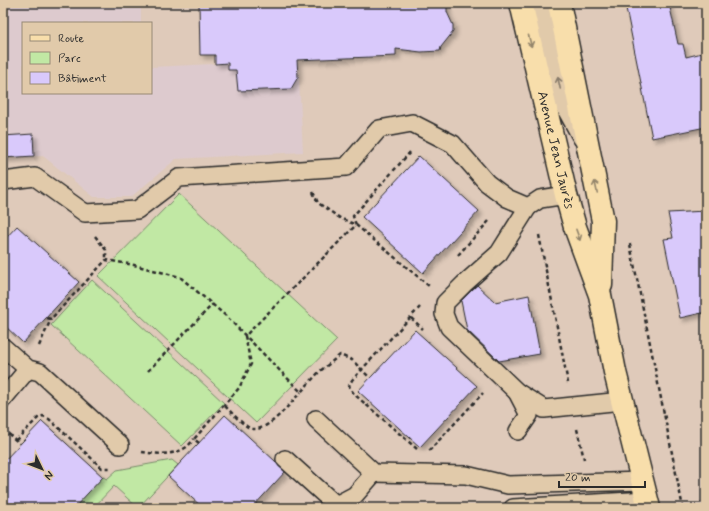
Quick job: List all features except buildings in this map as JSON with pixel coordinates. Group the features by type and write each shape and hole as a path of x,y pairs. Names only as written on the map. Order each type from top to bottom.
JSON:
{"main road":[{"name":"Avenue Jean Jaurès","path":"521,3 566,195 575,227 600,295 622,401 646,496"},
{"name":"Avenue Jean Jaurès","path":"559,3 603,221 600,295"}],"street":[{"path":"542,3 561,95 587,143"}],"lane":[{"path":"3,181 35,177 85,213 137,210 179,178 346,167 379,129 412,123 452,144 488,183 507,198 534,203 566,195"},
{"path":"534,203 499,253 445,303 444,314 449,327 517,392 544,409 573,408 622,401"},
{"path":"3,347 28,369 40,372 126,448"},
{"path":"3,399 28,369"},
{"path":"517,392 529,415 518,431"},
{"path":"316,419 374,473 466,475 508,485 590,483 646,496"},
{"path":"285,459 336,505 355,495 374,473"},
{"path":"513,508 646,496"}],"path":[{"path":"356,224 353,216 411,150"},
{"path":"303,170 318,203 340,218 356,224 430,287"},
{"path":"534,203 539,237 573,408 590,483"},
{"path":"245,336 356,224"},
{"path":"628,236 683,508"},
{"path":"453,260 467,245"},
{"path":"28,369 51,319 106,260 134,265 180,277 213,304 301,392"},
{"path":"427,292 434,281"},
{"path":"148,371 213,304"},
{"path":"422,454 354,394 349,386 352,380 423,304"},
{"path":"47,318 51,319"},
{"path":"411,318 429,334"},
{"path":"16,440 38,418 42,416 48,419 102,468 116,468 126,448 157,455 186,448 239,388 251,364 245,336"},
{"path":"224,406 249,428 261,429 271,423 319,372 340,355 352,360 370,378"},
{"path":"427,453 484,392 483,387"},
{"path":"3,428 20,444"},
{"path":"194,439 199,443"}],"shaded area":[{"path":"3,3 141,3 141,22 22,22 22,94 152,94 152,67 298,60 303,152 176,159 131,197 94,197 43,156 3,157"}],"green space":[{"path":"179,194 337,340 256,423 98,276"},
{"path":"92,280 224,403 182,446 51,325"},
{"path":"172,460 178,465 138,508 114,486 93,508 74,508 103,477 107,479 117,470"}]}
